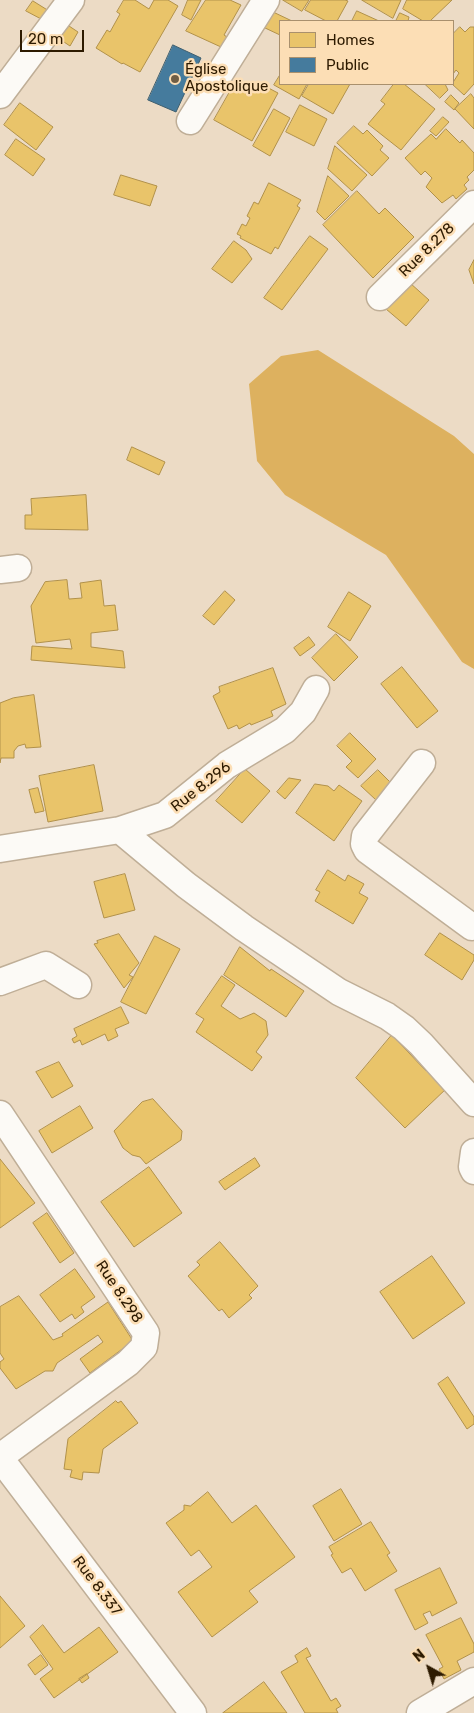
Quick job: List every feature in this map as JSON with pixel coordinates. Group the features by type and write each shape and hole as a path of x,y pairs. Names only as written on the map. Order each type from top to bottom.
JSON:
{"street":[{"path":"0,95 71,0"},
{"path":"190,121 266,0"},
{"name":"Rue 8.278","path":"380,297 474,204"},
{"name":"Rue 8.296","path":"0,849 120,830 165,816 227,765 285,730 304,712 316,689"},
{"path":"422,763 365,836 364,844 368,850 417,889 473,927"},
{"path":"120,830 186,885 244,928 339,992 387,1016 404,1028 421,1044 474,1103"},
{"path":"0,982 46,965 78,985"},
{"name":"Rue 8.298","path":"0,1114 146,1334 144,1347 128,1363 3,1469"},
{"path":"474,1152 472,1167 474,1171"},
{"name":"Rue 8.337","path":"3,1469 193,1713"},
{"path":"420,1713 474,1681"}],"shaded area":[{"path":"318,350 454,436 474,454 474,669 462,662 386,555 285,495 257,461 249,384 281,356"}],"building: Homes":[{"path":"124,0 135,0 149,9 154,0 168,0 178,6 140,72 122,64 96,48 107,30 110,32 120,14 117,12"},
{"path":"188,0 201,0 191,20 182,15"},
{"path":"206,0 230,0 241,5 224,35 227,37 221,47 186,31"},
{"path":"283,0 309,0 302,11"},
{"path":"311,0 348,1 338,20 324,20 305,10"},
{"path":"362,0 401,0 393,18"},
{"path":"407,0 452,0 431,20 421,20 403,9"},
{"path":"33,1 49,11 43,20 26,11"},
{"path":"271,11 290,20 279,20 279,35 263,27"},
{"path":"357,11 377,20 352,20"},
{"path":"400,13 409,17 408,20 396,20"},
{"path":"66,24 78,32 70,46 58,38"},
{"path":"460,27 465,32 470,27 474,27 474,84 464,95 453,85 459,73 456,70 454,73 454,33"},
{"path":"279,77 279,85 306,85 299,99 274,85"},
{"path":"236,81 252,90 257,82 278,93 252,141 214,120"},
{"path":"308,85 349,85 333,114 302,96"},
{"path":"393,85 405,85 435,109 401,150 368,124 385,104 381,101"},
{"path":"426,85 446,85 448,90 440,98"},
{"path":"471,94 474,98 474,129 455,109"},
{"path":"451,95 459,103 454,110 445,102"},
{"path":"20,103 53,127 36,150 4,125"},
{"path":"300,105 327,119 314,146 286,132"},
{"path":"274,109 290,118 270,156 253,146"},
{"path":"443,117 449,122 436,136 430,131"},
{"path":"354,126 363,134 367,130 383,146 380,150 389,158 372,176 337,143"},
{"path":"446,129 460,143 462,140 474,153 474,170 467,177 469,180 464,185 467,189 456,199 453,195 442,203 426,187 432,178 425,171 421,175 405,158 431,134 436,139"},
{"path":"16,139 45,159 33,176 5,155"},
{"path":"335,146 367,175 352,191 328,169"},
{"path":"121,175 157,186 150,206 114,195"},
{"path":"328,176 349,196 325,220 317,212"},
{"path":"269,183 301,200 297,206 300,208 278,249 275,247 271,254 240,238 241,236 237,234 242,224 246,226 250,218 247,216 254,202 258,204"},
{"path":"357,191 379,214 385,208 414,237 373,278 323,225"},
{"path":"310,236 328,249 282,310 264,298"},
{"path":"234,241 246,250 252,259 232,283 212,269"},
{"path":"474,260 474,284 469,270"},
{"path":"410,283 429,300 406,326 386,309"},
{"path":"132,447 165,462 159,475 127,460"},
{"path":"86,495 88,530 25,529 25,515 32,515 31,499"},
{"path":"67,580 69,599 82,598 80,583 101,580 104,606 115,605 118,630 91,633 91,647 123,651 125,668 31,660 32,646 72,649 70,639 36,643 31,606 45,582"},
{"path":"225,591 235,600 214,625 203,616"},
{"path":"349,592 371,606 350,641 328,627"},
{"path":"336,634 358,657 334,681 312,658"},
{"path":"309,637 315,645 300,656 294,648"},
{"path":"402,667 438,711 417,728 381,684"},
{"path":"273,668 286,704 271,711 273,716 251,725 250,723 239,729 237,725 228,729 213,696 220,692 219,687"},
{"path":"34,695 41,747 26,748 25,744 18,746 14,751 14,758 1,758 0,763 0,703 13,698"},
{"path":"350,733 376,759 358,778 346,767 352,761 337,746"},
{"path":"94,765 103,811 48,822 39,776"},
{"path":"245,769 270,791 242,823 216,801"},
{"path":"378,770 392,784 376,800 361,786"},
{"path":"289,778 301,780 285,799 277,792"},
{"path":"315,784 328,786 334,791 339,785 362,801 334,841 296,813"},
{"path":"38,788 44,811 35,813 29,790"},
{"path":"328,870 345,881 348,875 364,884 359,893 368,898 353,924 315,901 320,892 316,890"},
{"path":"125,874 135,910 104,918 94,882"},
{"path":"440,933 474,955 474,960 462,980 425,955"},
{"path":"119,934 139,963 129,975 133,977 124,988 94,944 98,943 97,941"},
{"path":"155,936 180,949 146,1014 121,1002"},
{"path":"240,947 270,971 271,969 304,991 286,1017 224,975"},
{"path":"222,976 235,985 221,1006 240,1019 254,1013 266,1021 268,1035 256,1052 262,1057 252,1071 196,1032 204,1019 196,1014"},
{"path":"121,1007 129,1023 115,1029 118,1036 108,1041 105,1034 82,1045 80,1040 74,1043 72,1039 77,1036 74,1029"},
{"path":"392,1035 426,1071 429,1068 448,1087 405,1128 356,1078"},
{"path":"59,1062 73,1086 52,1098 36,1072"},
{"path":"153,1099 182,1131 181,1140 146,1164 140,1157 132,1155 123,1148 114,1131 142,1102"},
{"path":"80,1106 93,1128 52,1153 39,1131"},
{"path":"255,1158 260,1166 225,1190 219,1182"},
{"path":"0,1159 35,1203 0,1228"},
{"path":"149,1167 182,1213 134,1247 101,1202"},
{"path":"47,1213 74,1253 60,1263 33,1223"},
{"path":"220,1242 258,1286 249,1295 252,1298 229,1318 222,1309 219,1311 188,1276 200,1265 197,1262"},
{"path":"432,1256 465,1303 413,1339 380,1292"},
{"path":"75,1269 95,1297 81,1307 84,1312 75,1319 72,1314 60,1322 40,1295"},
{"path":"19,1296 53,1340 63,1336 62,1334 108,1302 133,1341 90,1373 80,1359 103,1342 98,1335 57,1363 53,1371 45,1371 16,1389 0,1368 0,1362 4,1359 0,1353 0,1307"},
{"path":"448,1377 474,1417 474,1424 467,1429 438,1384"},
{"path":"116,1401 118,1403 121,1401 138,1423 103,1449 99,1473 83,1472 82,1480 70,1477 72,1470 64,1469 68,1439"},
{"path":"341,1489 362,1524 334,1541 313,1506"},
{"path":"208,1492 232,1523 256,1505 295,1557 249,1591 258,1602 212,1637 178,1592 212,1567 199,1550 191,1556 166,1523 184,1510 184,1505 190,1506"},
{"path":"371,1522 390,1553 387,1555 397,1571 365,1591 351,1568 342,1573 331,1555 333,1554 329,1547"},
{"path":"440,1568 457,1603 432,1616 430,1611 423,1614 428,1623 415,1630 395,1590"},
{"path":"0,1596 25,1626 0,1648"},
{"path":"461,1618 474,1644 474,1652 457,1661 461,1670 444,1679 439,1669 443,1667 426,1635"},
{"path":"43,1625 64,1653 99,1627 118,1652 54,1698 40,1679 53,1669 30,1637"},
{"path":"307,1648 311,1656 306,1658 331,1701 336,1698 341,1706 336,1709 338,1713 305,1713 281,1672 298,1662 295,1656"},
{"path":"41,1655 48,1665 35,1675 28,1665"},
{"path":"87,1674 89,1678 82,1683 79,1679"},
{"path":"264,1682 287,1713 223,1713"}],"building: Public":[{"name":"Église Apostolique","path":"173,45 201,58 176,112 148,100"}],"place":[{"name":"Église Apostolique","path":"175,79"}]}
